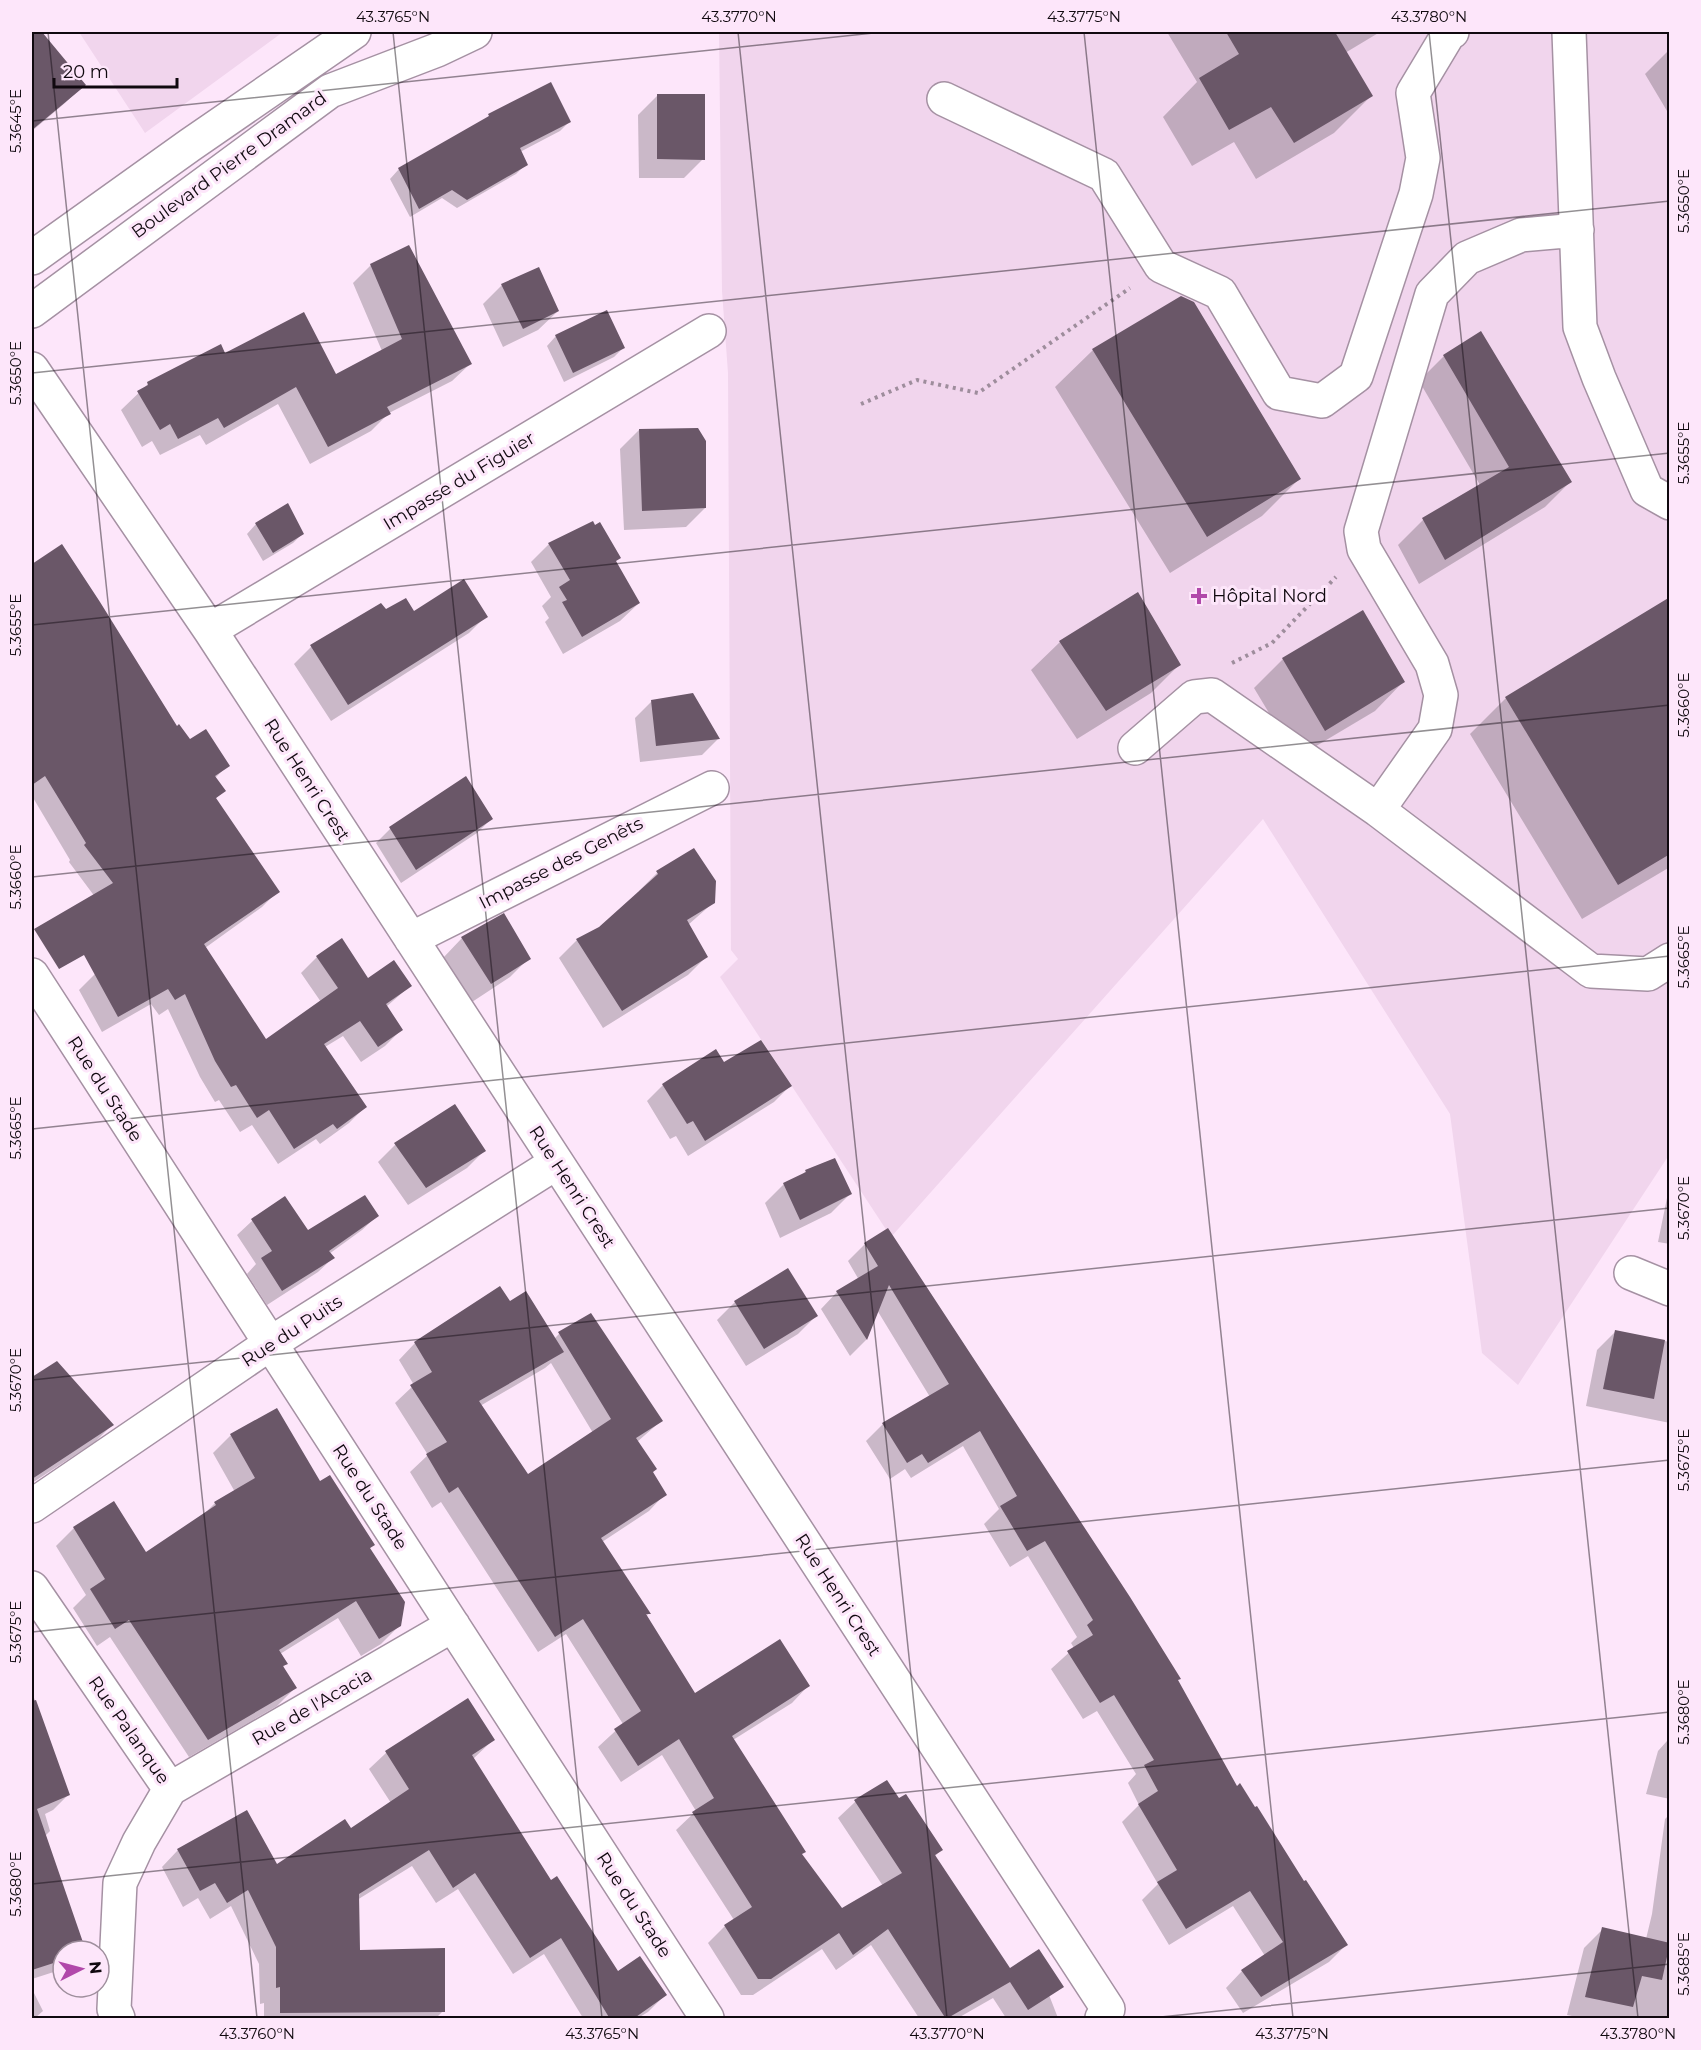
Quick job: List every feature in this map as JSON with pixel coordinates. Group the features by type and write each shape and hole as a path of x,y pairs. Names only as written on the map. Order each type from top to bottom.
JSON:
{"street":[{"name":"Boulevard Pierre Dramard","path":"32,258 354,32"},
{"name":"Boulevard Pierre Dramard","path":"32,311 330,91 436,50 475,32"},
{"path":"944,99 1104,175 1161,266 1220,293 1279,393 1322,400 1356,376 1416,194 1423,158 1413,93 1449,33 1452,32"},
{"path":"1569,32 1580,327 1599,378 1647,490 1670,503"},
{"path":"1378,810 1435,729 1441,695 1432,664 1364,549 1361,531 1432,294 1467,258 1521,235 1577,230"},
{"name":"Impasse du Figuier","path":"210,630 709,331"},
{"name":"Rue Henri Crest","path":"32,369 210,630 1105,2014"},
{"path":"1135,748 1194,696 1212,695 1378,810 1592,971 1648,974 1670,960"},
{"name":"Impasse des Genêts","path":"411,939 712,788"},
{"name":"Rue du Stade","path":"32,975 707,2019"},
{"name":"Rue du Puits","path":"32,1506 271,1343 556,1163"},
{"path":"1631,1273 1670,1289"},
{"name":"Rue Palanque","path":"32,1588 170,1789 139,1842 120,1883 114,2008 118,2019"},
{"name":"Rue de l'Acacia","path":"170,1789 453,1625"}],"path":[{"path":"861,404 917,380 978,393 1161,266"},
{"path":"1232,663 1272,643 1364,549"}],"shaded area":[{"path":"79,32 283,32 145,133"},
{"name":"Hôpital Nord","path":"719,32 1669,32 1669,1155 1518,1385 1482,1353 1450,1114 1263,819 891,1237 720,977 738,959 731,950 728,373 722,291"}],"building":[{"path":"32,32 42,32 86,85 32,130"},
{"path":"1226,32 1335,32 1373,96 1294,143 1271,107 1229,130 1199,78 1239,54"},
{"path":"551,82 571,122 520,148 528,165 467,200 452,190 419,209 398,168 489,116 488,114"},
{"path":"657,94 705,94 705,160 657,159"},
{"path":"409,245 472,364 387,407 391,414 328,447 296,387 224,428 218,418 178,439 170,424 160,430 137,391 148,385 147,382 221,344 225,353 304,312 336,374 402,339 370,264"},
{"path":"539,267 559,311 523,329 501,284"},
{"path":"1181,296 1194,302 1301,479 1207,537 1092,349"},
{"path":"607,310 625,348 573,373 555,335"},
{"path":"1481,331 1572,482 1445,560 1422,518 1509,467 1443,355"},
{"path":"698,428 706,441 706,508 642,511 639,429"},
{"path":"288,503 304,534 273,553 255,523"},
{"path":"593,521 595,525 600,522 621,558 616,561 640,603 582,637 562,602 567,600 559,587 570,580 548,543"},
{"path":"62,544 177,726 179,724 190,739 206,729 230,766 215,776 226,791 216,798 280,892 204,944 266,1039 338,988 316,956 342,938 368,978 394,960 412,986 386,1004 403,1030 378,1047 360,1021 324,1044 367,1107 337,1129 333,1124 294,1149 269,1110 257,1118 236,1085 231,1087 215,1061 185,994 175,1000 168,989 118,1017 84,955 59,969 34,929 113,883 84,845 86,843 45,776 32,785 32,564"},
{"path":"464,579 488,617 348,705 310,645 381,603 386,609 406,598 414,611"},
{"path":"1138,592 1181,665 1106,711 1059,641"},
{"path":"1670,597 1670,854 1618,885 1505,697"},
{"path":"1363,610 1405,682 1325,731 1282,658"},
{"path":"693,693 720,739 656,746 651,700"},
{"path":"466,776 493,819 416,870 389,827"},
{"path":"694,848 716,881 715,903 687,920 708,957 622,1011 576,939 599,927 658,874 656,871"},
{"path":"504,913 531,959 491,984 461,937"},
{"path":"761,1040 792,1086 705,1141 693,1121 687,1124 662,1084 716,1049 724,1062"},
{"path":"455,1104 486,1151 426,1188 394,1143"},
{"path":"835,1158 852,1194 800,1220 783,1183 806,1172 805,1170"},
{"path":"365,1195 379,1216 329,1251 335,1258 282,1291 261,1258 272,1251 251,1219 285,1196 308,1230"},
{"path":"888,1228 1130,1597 1181,1679 1178,1680 1237,1786 1240,1783 1255,1807 1257,1806 1348,1945 1261,1997 1241,1970 1283,1942 1250,1891 1186,1929 1157,1882 1177,1870 1138,1804 1158,1791 1144,1765 1154,1760 1114,1695 1100,1703 1067,1651 1093,1635 1087,1625 1093,1620 1045,1541 1027,1551 1000,1506 1017,1496 980,1431 928,1463 922,1454 907,1463 882,1423 949,1384 889,1285 867,1340 836,1291 878,1266 864,1243"},
{"path":"788,1268 818,1316 764,1349 734,1301"},
{"path":"500,1286 510,1301 526,1291 564,1352 479,1401 528,1474 611,1419 558,1332 591,1313 663,1421 636,1438 657,1469 653,1472 667,1495 601,1538 651,1614 646,1614 695,1693 780,1639 810,1686 732,1736 806,1852 802,1854 842,1908 902,1873 854,1800 887,1780 899,1798 906,1794 943,1850 935,1855 1010,1968 1039,1949 1064,1987 1028,2010 1010,1982 946,2019 888,1929 853,1955 839,1933 771,1979 758,1979 724,1925 752,1907 692,1812 714,1798 679,1739 638,1766 614,1729 641,1711 583,1619 555,1637 458,1487 449,1493 426,1454 447,1442 410,1385 432,1372 414,1342"},
{"path":"1615,1330 1665,1340 1654,1399 1603,1389"},
{"path":"57,1361 114,1425 32,1479 32,1377"},
{"path":"277,1408 320,1481 330,1475 375,1545 370,1548 405,1602 401,1626 379,1639 356,1601 279,1650 288,1664 283,1666 297,1688 208,1740 129,1620 115,1629 90,1589 105,1579 73,1527 114,1501 146,1552 216,1505 214,1502 255,1478 230,1434"},
{"path":"468,1698 495,1740 472,1755 551,1880 557,1876 618,1971 640,1956 667,1995 633,2019 610,2019 561,1938 530,1958 475,1873 453,1888 429,1850 359,1894 360,1950 445,1948 445,2012 280,2013 280,1987 276,1988 276,1947 248,1890 227,1903 215,1883 200,1891 177,1849 247,1810 277,1864 345,1819 351,1828 409,1789 385,1751"},
{"path":"36,1700 70,1795 37,1809 82,1939 51,1939 51,1964 32,1970 32,1701"},
{"path":"1602,1927 1670,1943 1662,1980 1642,1976 1633,2007 1585,1997"}],"place":[{"name":"Hôpital Nord","path":"1199,596"}]}
